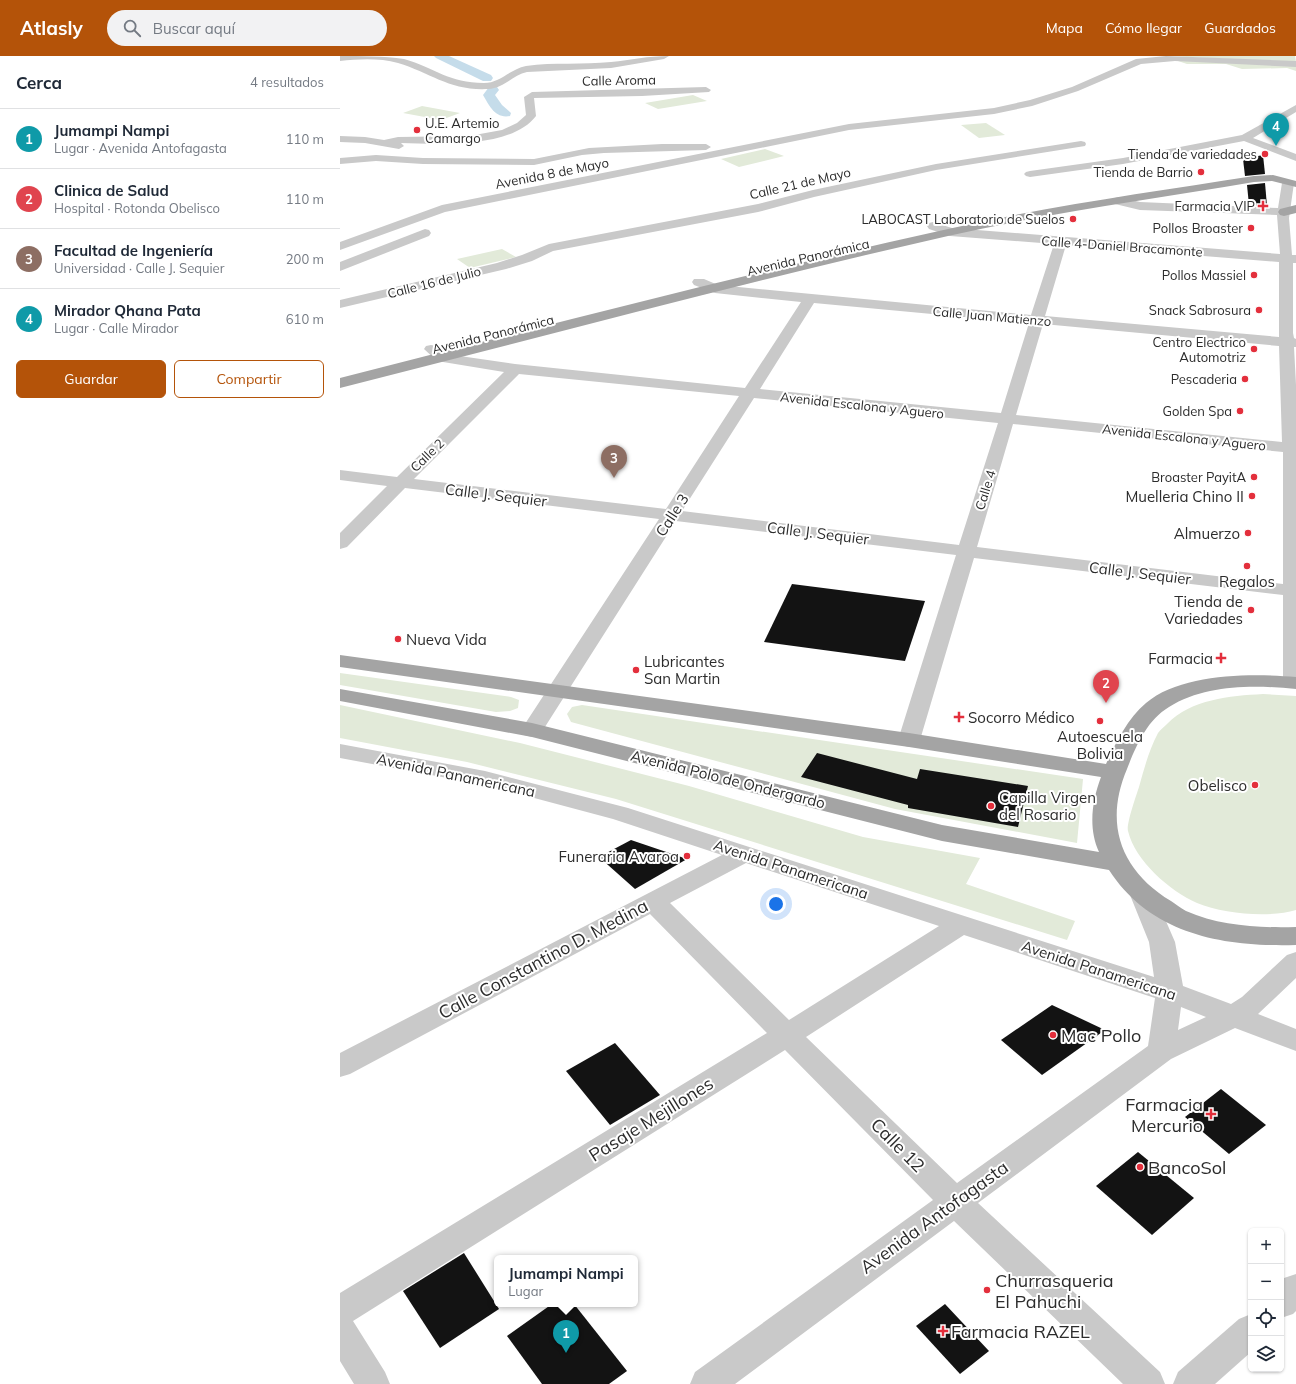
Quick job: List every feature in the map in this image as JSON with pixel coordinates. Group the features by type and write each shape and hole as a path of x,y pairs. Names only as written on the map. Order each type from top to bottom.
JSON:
{"main road":[{"path":"1277,174 1294,184"},
{"name":"Avenida Panorámica","path":"340,371 435,353 949,232 1065,210 1277,174"},
{"name":"Avenida Panorámica","path":"340,383 435,353 699,282 933,226 1053,203 1178,182 1277,174"},
{"path":"1053,203 1065,210"},
{"path":"1284,212 1296,209"},
{"path":"340,661 909,740 1114,772"},
{"path":"1295,682 1260,680 1233,682 1194,688 1160,702 1138,724 1114,772 1106,800 1105,831 1116,863 1143,895 1176,917 1224,932 1274,938 1296,936"},
{"name":"Avenida Polo de Ondergardo","path":"340,695 532,730 942,834 1116,863"}],"street":[{"path":"340,58 384,57 402,61 426,70 447,82 475,86 493,85 520,70 611,65 664,56"},
{"path":"376,158 423,161 534,162 549,160 575,153 642,146 709,147 758,142 774,142 849,127 952,117 1015,107 1075,90 1132,63 1143,60 1175,58 1296,64"},
{"name":"Calle Aroma","path":"386,143 398,140 472,139 513,130 521,126 531,116 529,97 532,95 706,90"},
{"path":"1030,174 1123,161 1245,138 1296,108"},
{"path":"1245,138 1296,158"},
{"path":"340,139 365,140 386,143 387,145 422,148 426,150 417,153 340,161"},
{"name":"Avenida 8 de Mayo","path":"340,246 442,209 774,142"},
{"name":"Calle 21 de Mayo","path":"527,258 556,247 758,208 936,167 1081,144"},
{"path":"1294,184 1284,212 1291,259 1291,342 1294,448 1295,682"},
{"path":"1119,201 1140,206 1284,212"},
{"name":"Calle 4-Daniel Bracamonte","path":"933,226 949,232 1291,259"},
{"path":"340,267 425,233"},
{"name":"Calle 4","path":"909,740 1061,241"},
{"name":"Calle 16 de Julio","path":"340,304 527,258"},
{"name":"Calle Juan Matienzo","path":"699,282 713,288 810,300 1291,342"},
{"name":"Calle 3","path":"532,730 810,300"},
{"name":"Avenida Escalona y Aguero","path":"435,353 515,369 1294,448"},
{"name":"Calle 2","path":"340,542 515,369"},
{"name":"Calle J. Sequier","path":"340,476 1295,591"},
{"name":"Avenida Panamericana","path":"340,752 485,778 620,813 960,925 1170,992 1296,1040"},
{"name":"Calle Constantino D. Medina","path":"340,1066 745,853"},
{"path":"1143,895 1162,942 1170,992 1161,1050"},
{"name":"Calle 12","path":"653,902 955,1202 1148,1384"},
{"name":"Pasaje Mejillones","path":"340,1311 787,1035 960,925"},
{"name":"Avenida Antofagasta","path":"707,1384 1161,1050 1234,1016 1252,1004 1296,962"},
{"path":"1284,1300 1296,1289"},
{"path":"340,1330 373,1384"},
{"path":"1193,1382 1248,1333"}],"green space":[{"path":"1174,56 1295,56 1296,62 1187,57"},
{"path":"1175,60 1296,66 1296,71 1287,68 1242,69 1226,64 1187,64"},
{"path":"693,95 707,101 658,109 645,103"},
{"path":"422,106 460,113 441,120 403,113"},
{"path":"986,123 1005,135 979,138 961,125"},
{"path":"765,149 784,156 739,167 721,159"},
{"path":"502,249 516,257 470,268 457,259"},
{"path":"340,673 511,697 519,700 518,708 510,711 496,712 340,685"},
{"path":"1263,694 1296,696 1296,910 1273,914 1246,914 1220,910 1197,903 1165,883 1146,864 1138,853 1128,831 1128,823 1147,760 1155,739 1161,730 1177,716 1199,704 1224,698"},
{"path":"340,705 520,743 689,786 863,837 980,858 966,884 1075,921 1067,940 616,799 467,762 340,738"},
{"path":"582,705 1083,779 1077,843 895,809 571,722 567,714 572,707"}],"building":[{"path":"1263,155 1265,174 1245,176 1243,159"},
{"path":"1265,183 1267,206 1249,205 1247,185"},
{"path":"792,584 925,601 905,661 764,642"},
{"path":"817,753 917,779 920,769 1028,786 1018,827 908,808 908,805 801,777"},
{"path":"631,840 687,859 635,889 599,857"},
{"name":"Mac Pollo","path":"1052,1005 1105,1030 1042,1075 1001,1040"},
{"path":"615,1043 660,1095 610,1125 566,1071"},
{"path":"1221,1089 1266,1125 1229,1154 1185,1117"},
{"path":"1138,1152 1194,1198 1152,1235 1096,1186"},
{"path":"464,1253 494,1301 494,1307 498,1307 499,1309 440,1348 403,1291"},
{"path":"945,1304 989,1351 960,1374 916,1326"},
{"path":"548,1307 576,1307 627,1371 609,1384 542,1384 507,1336"}],"waterway":[{"path":"440,56 487,78"},
{"path":"493,90 489,95 497,108 505,113"}],"place":[{"name":"U.E. Artemio Camargo","path":"417,130"},
{"name":"Mirador Qhana Pata","path":"1276,146"},
{"name":"Tienda de variedades","path":"1265,154"},
{"name":"Tienda de Barrio","path":"1201,172"},
{"name":"Farmacia VIP","path":"1263,206"},
{"name":"LABOCAST Laboratorio de Suelos","path":"1073,219"},
{"name":"Pollos Broaster","path":"1251,228"},
{"name":"Pollos Massiel","path":"1254,275"},
{"name":"Snack Sabrosura","path":"1259,310"},
{"name":"Centro Electrico Automotriz","path":"1254,349"},
{"name":"Pescaderia","path":"1245,379"},
{"name":"Golden Spa","path":"1240,411"},
{"name":"Broaster PayitA","path":"1254,477"},
{"name":"Facultad de Ingeniería","path":"614,478"},
{"name":"Muelleria Chino II","path":"1252,496"},
{"name":"Almuerzo","path":"1248,533"},
{"name":"Regalos","path":"1247,566"},
{"name":"Tienda de Variedades","path":"1251,610"},
{"name":"Nueva Vida","path":"398,639"},
{"name":"Farmacia","path":"1221,658"},
{"name":"Lubricantes San Martin","path":"636,670"},
{"name":"Clinica de Salud","path":"1106,703"},
{"name":"Socorro Médico","path":"959,717"},
{"name":"Autoescuela Bolivia","path":"1100,721"},
{"name":"Obelisco","path":"1255,785"},
{"name":"Capilla Virgen del Rosario","path":"991,806"},
{"name":"Funeraria Avaroa","path":"687,856"},
{"name":"Mac Pollo","path":"1053,1035"},
{"name":"Farmacia Mercurio","path":"1211,1114"},
{"name":"BancoSol","path":"1140,1167"},
{"name":"Churrasqueria El Pahuchi","path":"987,1290"},
{"name":"Farmacia RAZEL","path":"943,1331"},
{"name":"Jumampi Nampi","path":"566,1353"}]}
